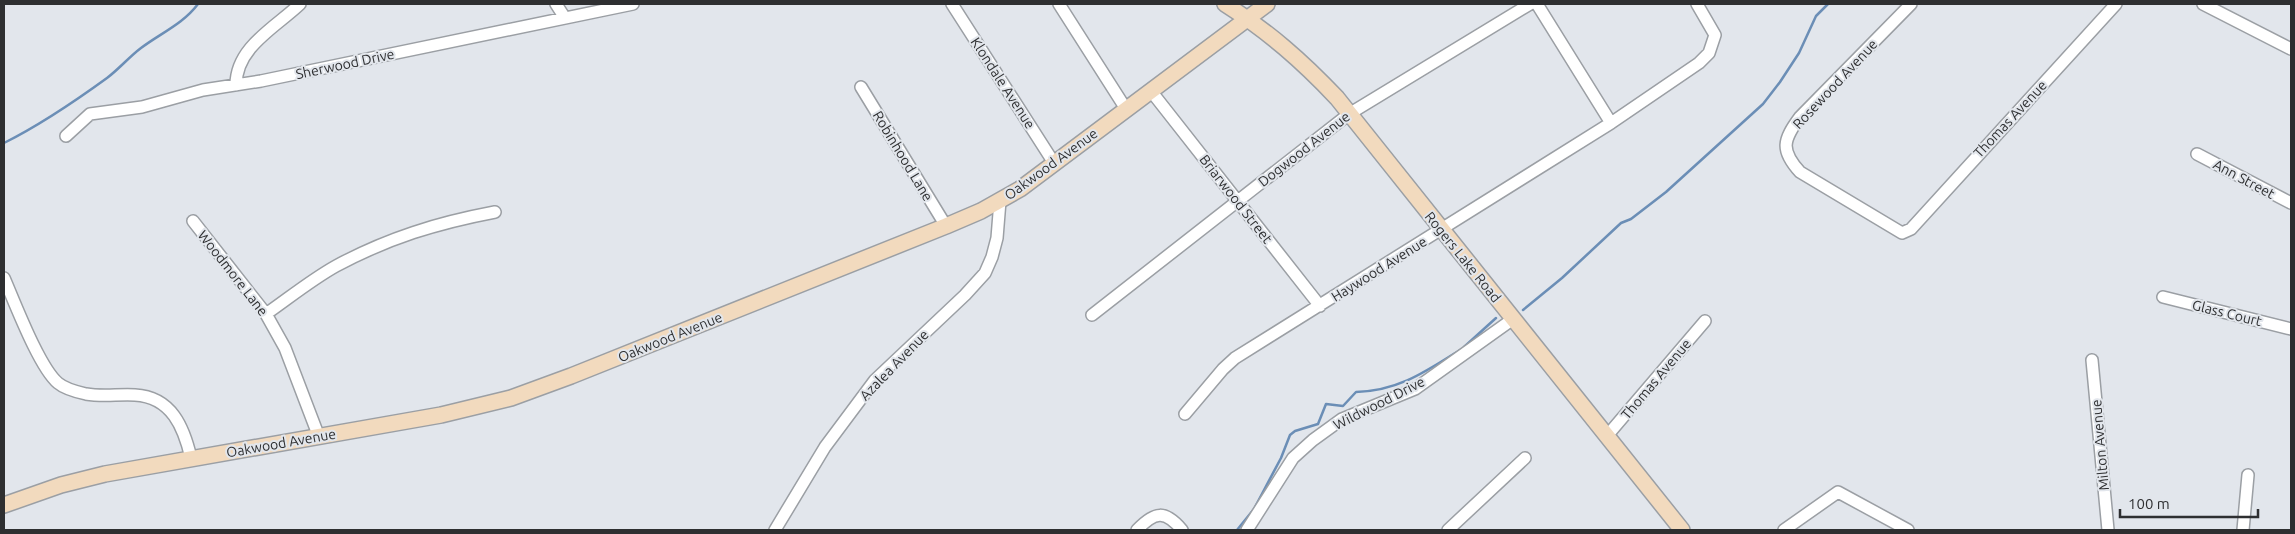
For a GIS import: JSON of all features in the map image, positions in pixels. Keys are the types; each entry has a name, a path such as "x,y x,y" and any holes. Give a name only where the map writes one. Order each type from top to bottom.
{"street":[{"path":"236,85 237,71 245,54 255,42 300,4"},
{"path":"556,4 565,18"},
{"name":"Sherwood Drive","path":"66,136 90,114 142,107 203,90 236,85 633,4"},
{"name":"Klondale Avenue","path":"952,4 1054,163"},
{"path":"1060,4 1126,109"},
{"name":"Rogers Lake Road","path":"1225,4 1248,18 1304,63 1349,114 1682,530"},
{"name":"Oakwood Avenue","path":"4,506 61,485 88,478 191,458 441,415 511,398 571,376 946,226 1000,201 1267,4"},
{"name":"Dogwood Avenue","path":"1092,315 1349,114 1530,4"},
{"path":"1537,4 1611,123"},
{"name":"Haywood Avenue","path":"1185,414 1223,369 1236,358 1611,123 1699,63 1709,53 1715,35 1697,4"},
{"name":"Rosewood Avenue","path":"1902,233 1800,172 1789,160 1785,147 1787,138 1800,117 1911,4"},
{"name":"Thomas Avenue","path":"1902,233 1910,229 2116,4"},
{"path":"2204,4 2291,49"},
{"name":"Robinhood Lane","path":"861,87 946,226"},
{"name":"Briarwood Street","path":"1151,91 1320,306"},
{"name":"Ann Street","path":"2197,154 2291,203"},
{"name":"Azalea Avenue","path":"775,530 825,448 875,380 965,295 985,273 997,238 1000,201"},
{"path":"266,314 335,267 387,241 451,220 495,212"},
{"name":"Woodmore Lane","path":"193,221 266,314 285,348 319,437"},
{"path":"4,278 45,367 58,383 74,391 101,397 137,395 158,402 179,420 191,458"},
{"name":"Glass Court","path":"2163,297 2291,329"},
{"name":"Wildwood Drive","path":"1247,530 1293,458 1313,440 1342,419 1414,389 1513,319"},
{"name":"Thomas Avenue","path":"1606,437 1705,321"},
{"name":"Milton Avenue","path":"2092,360 2108,530"},
{"path":"1450,530 1525,458"},
{"path":"2242,530 2248,475"},
{"path":"1784,530 1838,492 1908,530"},
{"path":"1137,530 1146,520 1157,515 1165,515 1173,520 1182,530"}],"waterway":[{"path":"4,143 44,121 95,87 141,48 186,17 198,4"},
{"path":"1523,310 1562,278 1621,223 1631,219 1666,192 1763,104 1799,53 1816,16 1828,4"},
{"path":"1464,347 1496,318"},
{"path":"1237,530 1254,509 1281,458 1290,435 1295,431 1318,424 1326,404 1343,406 1356,392 1385,388 1411,379 1460,350"}]}
